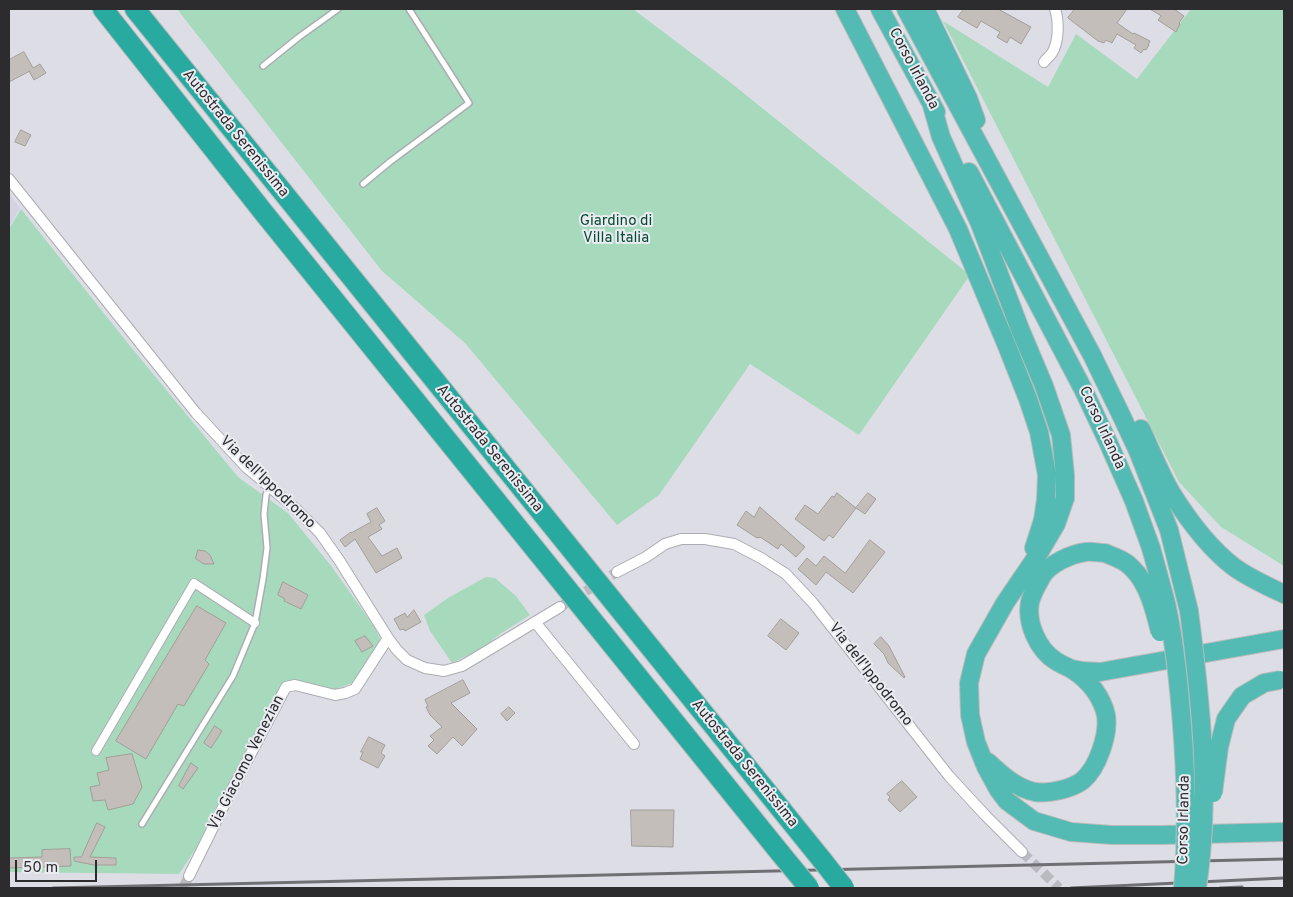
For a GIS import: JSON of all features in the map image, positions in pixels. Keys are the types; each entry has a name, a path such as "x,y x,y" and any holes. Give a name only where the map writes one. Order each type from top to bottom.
{"highway":[{"name":"Autostrada Serenissima","path":"102,9 809,888"},
{"name":"Autostrada Serenissima","path":"135,9 844,888"},
{"path":"151,9 238,119 302,216"},
{"path":"845,9 958,229 1007,346 1039,432 1047,475 1046,499 1043,520 1022,578"},
{"name":"Corso Irlanda","path":"880,9 984,200 1083,389 1134,502 1151,548 1166,604 1174,645 1179,689 1187,809 1183,888"},
{"name":"Corso Irlanda","path":"906,9 1092,355 1138,451 1169,530 1189,611 1199,688 1204,770 1204,815 1202,860 1197,888"},
{"path":"925,9 968,98 998,179"},
{"path":"931,102 941,137 980,224 1044,386 1061,435 1065,474 1065,498 1056,524 976,654 969,683 970,716 976,742 986,767 1007,801 1034,821 1071,832 1112,835 1284,832"},
{"path":"1092,355 1134,414 1171,493 1193,526 1213,548 1234,566 1262,584 1284,594"},
{"path":"983,757 1015,785 1036,792 1052,792 1069,787 1083,780 1097,762 1104,742 1107,725 1100,698 1090,684 1080,675 1046,653 1035,636 1030,621 1030,602 1043,574 1054,564 1069,556 1087,552 1105,553 1122,560 1132,567 1154,605 1165,651 1174,710 1184,745"},
{"path":"1072,669 1100,672 1284,639"},
{"path":"1202,860 1219,747 1226,719 1242,696 1264,683 1282,679"}],"street":[{"path":"1044,62 1052,53 1058,36 1055,9"},
{"name":"Via dell'Ippodromo","path":"9,179 196,413 246,468 296,508 320,533 340,560 388,638 407,660 425,668 444,671 462,666 560,607"},
{"name":"Via dell'Ippodromo","path":"617,572 646,557 656,555 692,539 718,540 734,544 786,574 813,603 949,776 1022,852"},
{"path":"96,751 194,583 255,623"},
{"path":"535,622 634,744"},
{"name":"Via Giacomo Venezian","path":"189,876 286,687 295,685 335,695 354,689 388,638"}],"lane":[{"path":"263,66 338,9"},
{"path":"363,184 470,103 409,9"},
{"path":"142,824 233,676 255,623 267,548 264,514 266,494 270,486"}],"shaded area":[{"path":"9,192 20,208 9,227"}],"green space":[{"name":"Giardino di Villa Italia","path":"177,9 633,9 731,83 970,275 859,435 750,364 659,495 617,525 465,343 382,271"},
{"path":"1191,9 1284,9 1284,566 1221,527 1179,482 943,21 1048,87 1076,34 1137,79"},
{"path":"21,209 238,477 288,513 332,567 375,628 381,641 352,683 334,690 296,681 288,681 282,687 239,769 216,807 197,847 179,874 9,872 9,229"},
{"path":"486,577 495,578 516,596 530,615 500,634 483,648 452,663 430,631 424,615 448,598"}],"building":[{"path":"964,9 998,9 1031,27 1021,44 1010,37 1007,43 997,37 1000,32 981,21 977,28 958,17"},
{"path":"1075,9 1127,9 1117,23 1133,34 1150,41 1149,45 1141,53 1134,48 1136,45 1117,34 1112,43 1106,40 1104,43 1098,41 1068,18"},
{"path":"1150,9 1174,9 1184,16 1176,32 1158,20 1161,16"},
{"path":"24,52 33,68 40,64 46,73 34,80 29,71 9,82 9,60"},
{"path":"21,130 31,135 25,146 15,142"},
{"path":"837,493 856,508 833,538 829,535 824,541 795,519 805,505 818,514 832,496 834,497"},
{"path":"868,493 876,499 865,514 856,508"},
{"path":"760,507 805,547 796,557 781,544 778,549 737,525 746,511 754,517"},
{"path":"377,508 385,521 379,525 382,529 368,537 382,556 397,548 402,558 376,573 355,539 345,547 340,540 371,522 367,514"},
{"path":"870,540 885,552 853,593 826,572 816,585 798,569 807,558 816,566 824,556 845,573"},
{"path":"198,550 205,551 210,555 214,564 204,564 196,559"},
{"path":"283,582 308,595 301,609 284,601 285,599 278,595"},
{"path":"197,606 226,623 205,660 209,664 184,706 178,704 146,759 116,741"},
{"path":"414,610 421,622 405,631 404,629 400,630 394,619 405,613 407,617"},
{"path":"781,619 799,633 786,650 768,636"},
{"path":"365,636 373,646 362,652 355,641"},
{"path":"881,637 889,646 904,678 888,663 884,654 874,644"},
{"path":"463,680 470,693 451,703 477,729 462,746 453,737 437,754 428,746 434,740 430,736 442,727 430,715 425,700"},
{"path":"509,707 515,713 507,721 501,714"},
{"path":"215,726 222,731 211,748 204,743"},
{"path":"369,737 385,745 381,753 385,756 378,768 360,759 363,752 361,752"},
{"path":"132,754 142,787 133,804 108,810 105,800 93,801 90,787 100,785 97,773 109,770 106,758"},
{"path":"191,763 198,768 183,789 179,786"},
{"path":"902,781 917,797 900,812 888,800 890,797 887,794"},
{"path":"631,810 674,810 673,847 632,846"},
{"path":"97,823 105,827 90,857 116,858 116,865 94,865 74,861 74,857 81,857"},
{"path":"70,849 71,866 9,868 9,858 42,857 42,850"}],"tunnel":[{"path":"560,607 617,572"},
{"path":"1022,852 1059,888"},
{"path":"183,888 189,876"}],"railway":[{"path":"53,888 1284,859"},
{"path":"1071,888 1284,878"},
{"path":"1220,888 1242,887"}]}
